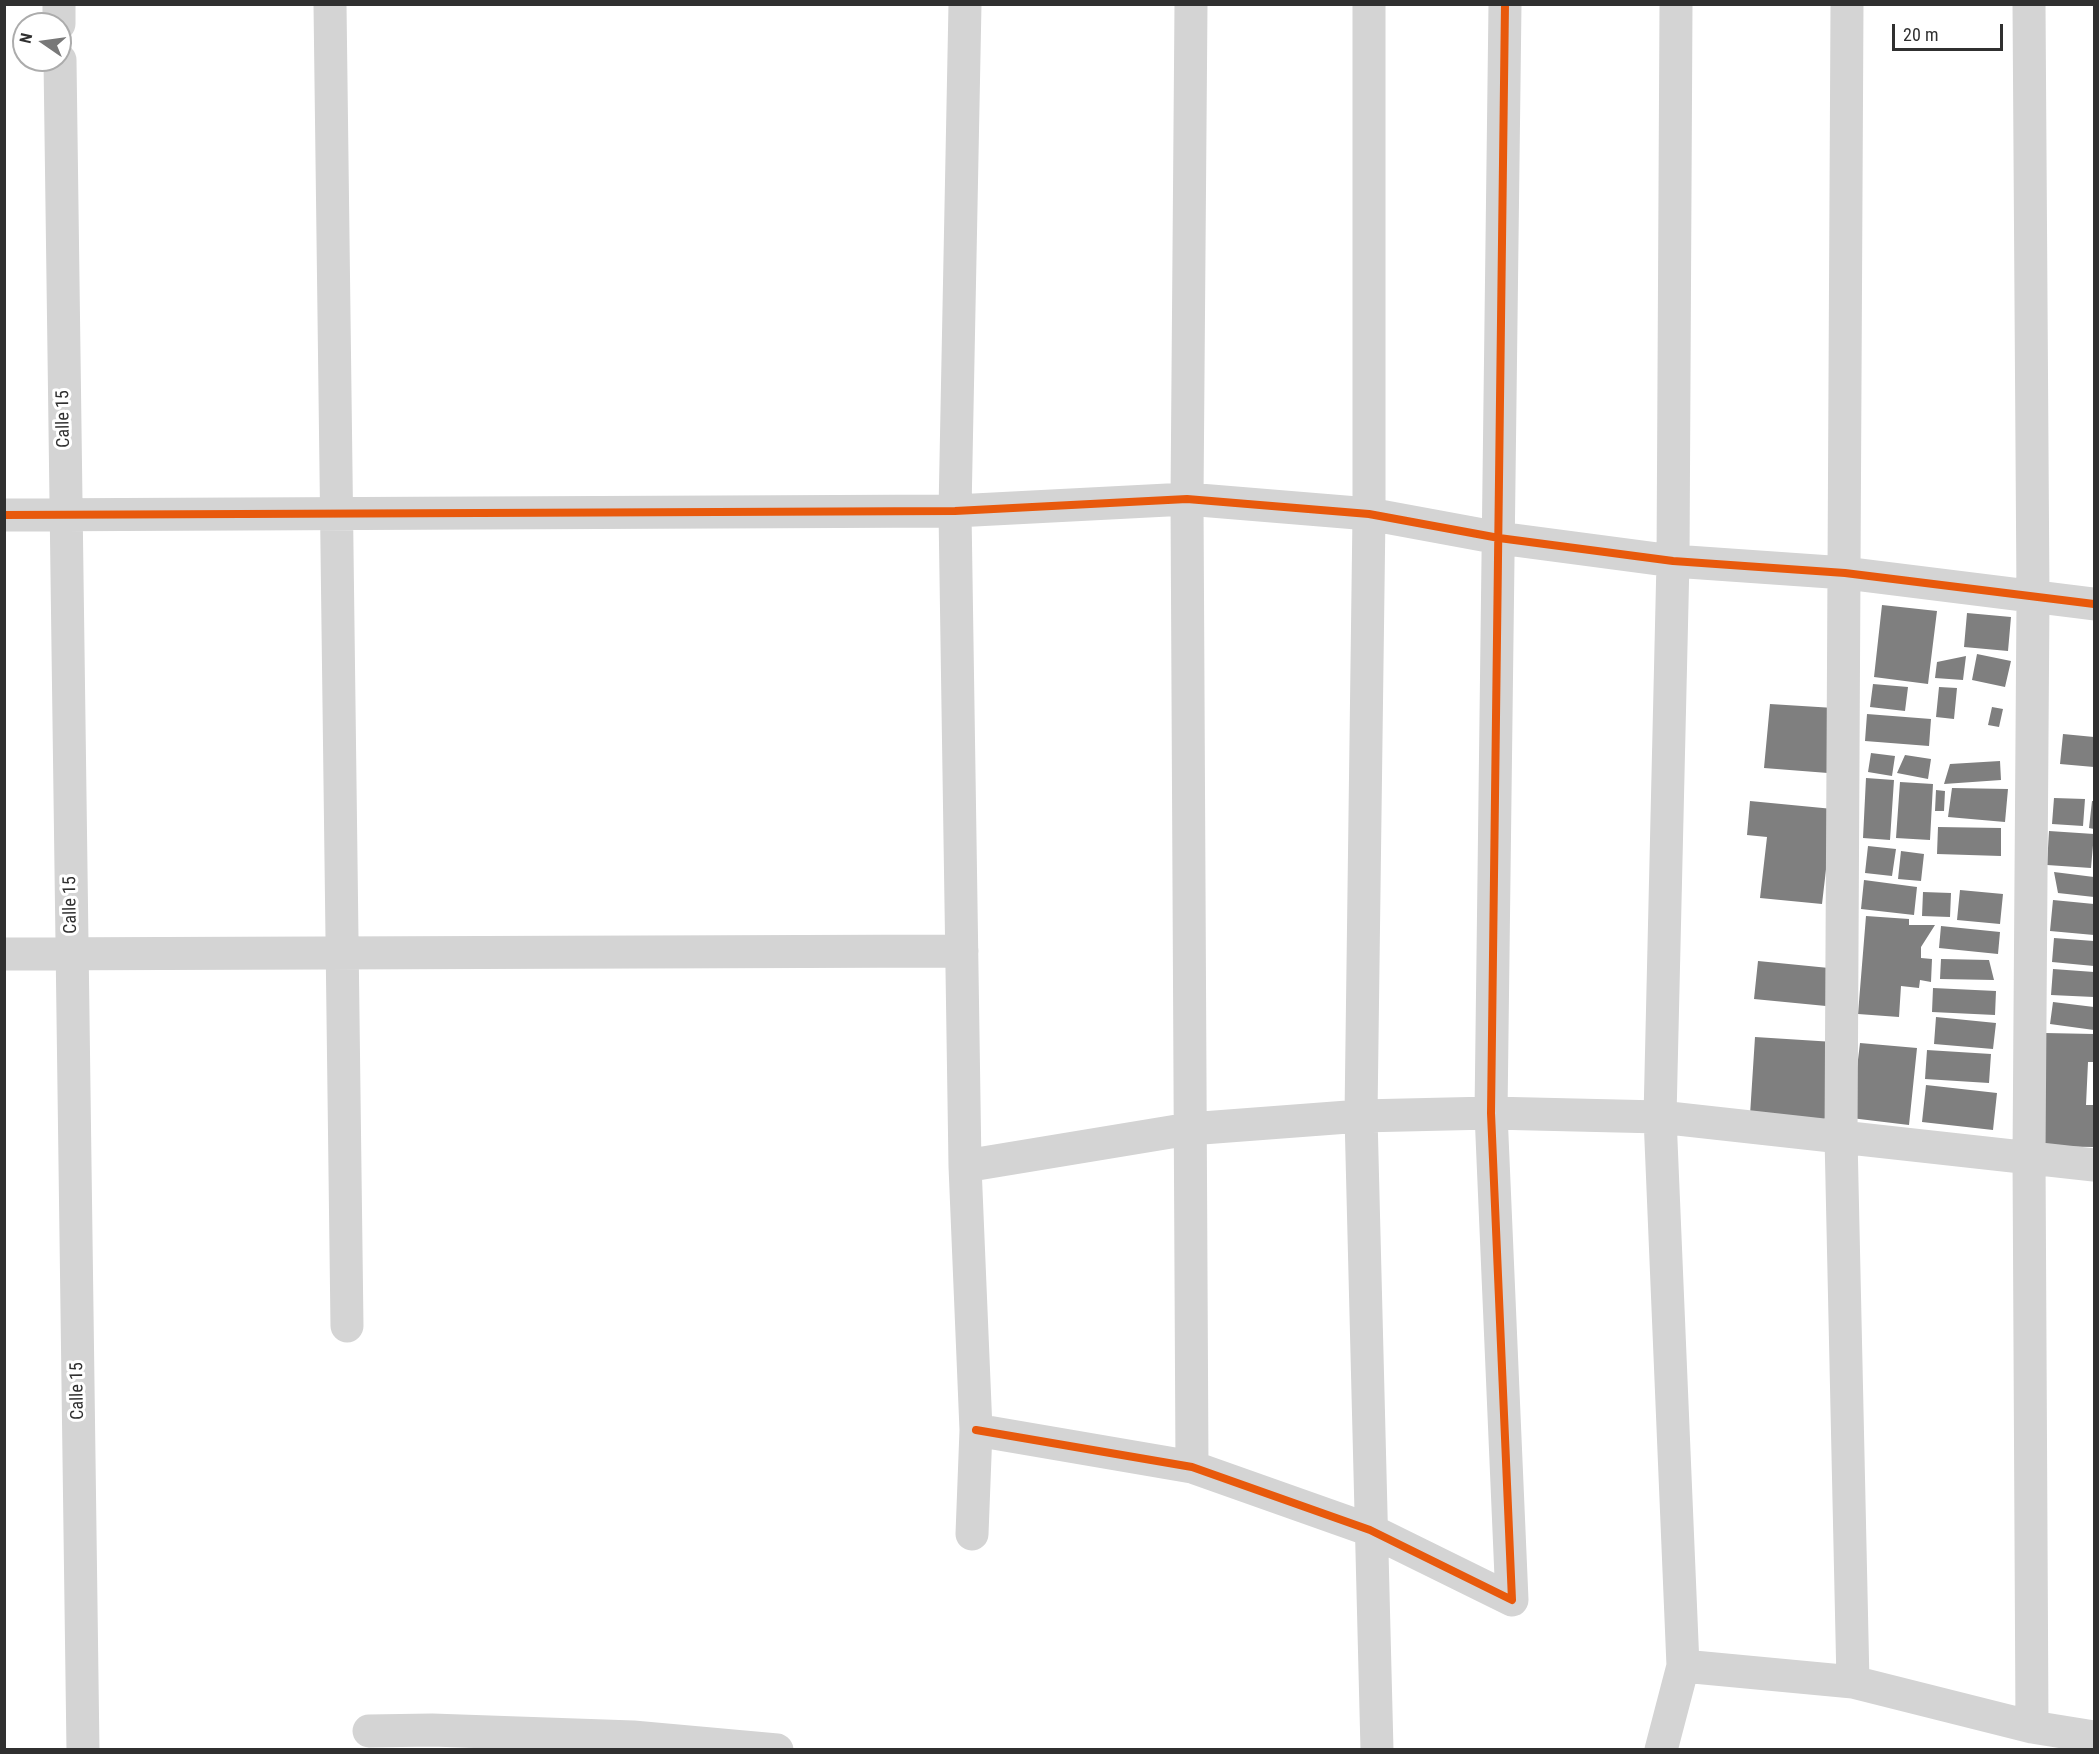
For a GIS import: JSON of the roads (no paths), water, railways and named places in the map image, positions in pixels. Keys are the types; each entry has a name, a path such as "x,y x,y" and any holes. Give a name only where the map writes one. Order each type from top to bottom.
{"street":[{"path":"330,4 347,1326"},
{"path":"965,4 955,511 965,1166 976,1430 972,1534"},
{"path":"1191,4 1187,499 1192,1467"},
{"path":"1369,4 1369,514 1361,1116 1377,1749"},
{"path":"976,1430 1192,1467 1370,1530 1512,1600 1491,1113 1505,4"},
{"path":"1661,1749 1683,1666 1660,1117 1673,561 1676,4"},
{"path":"1847,4 1840,1137 1853,1682"},
{"path":"2029,4 2033,598 2029,1156 2032,1727"},
{"name":"Calle 15","path":"60,72 83,1749"},
{"path":"4,515 955,511 1187,499 1369,514 1499,538 1673,561 1845,573 2094,604"},
{"path":"4,954 72,952 342,955 962,951"},
{"path":"965,1166 1189,1129 1361,1116 1491,1113 1660,1117 2094,1164"},
{"path":"1683,1666 1853,1682 2032,1727 2094,1737"},
{"path":"369,1731 431,1740 632,1743 777,1749"}]}
